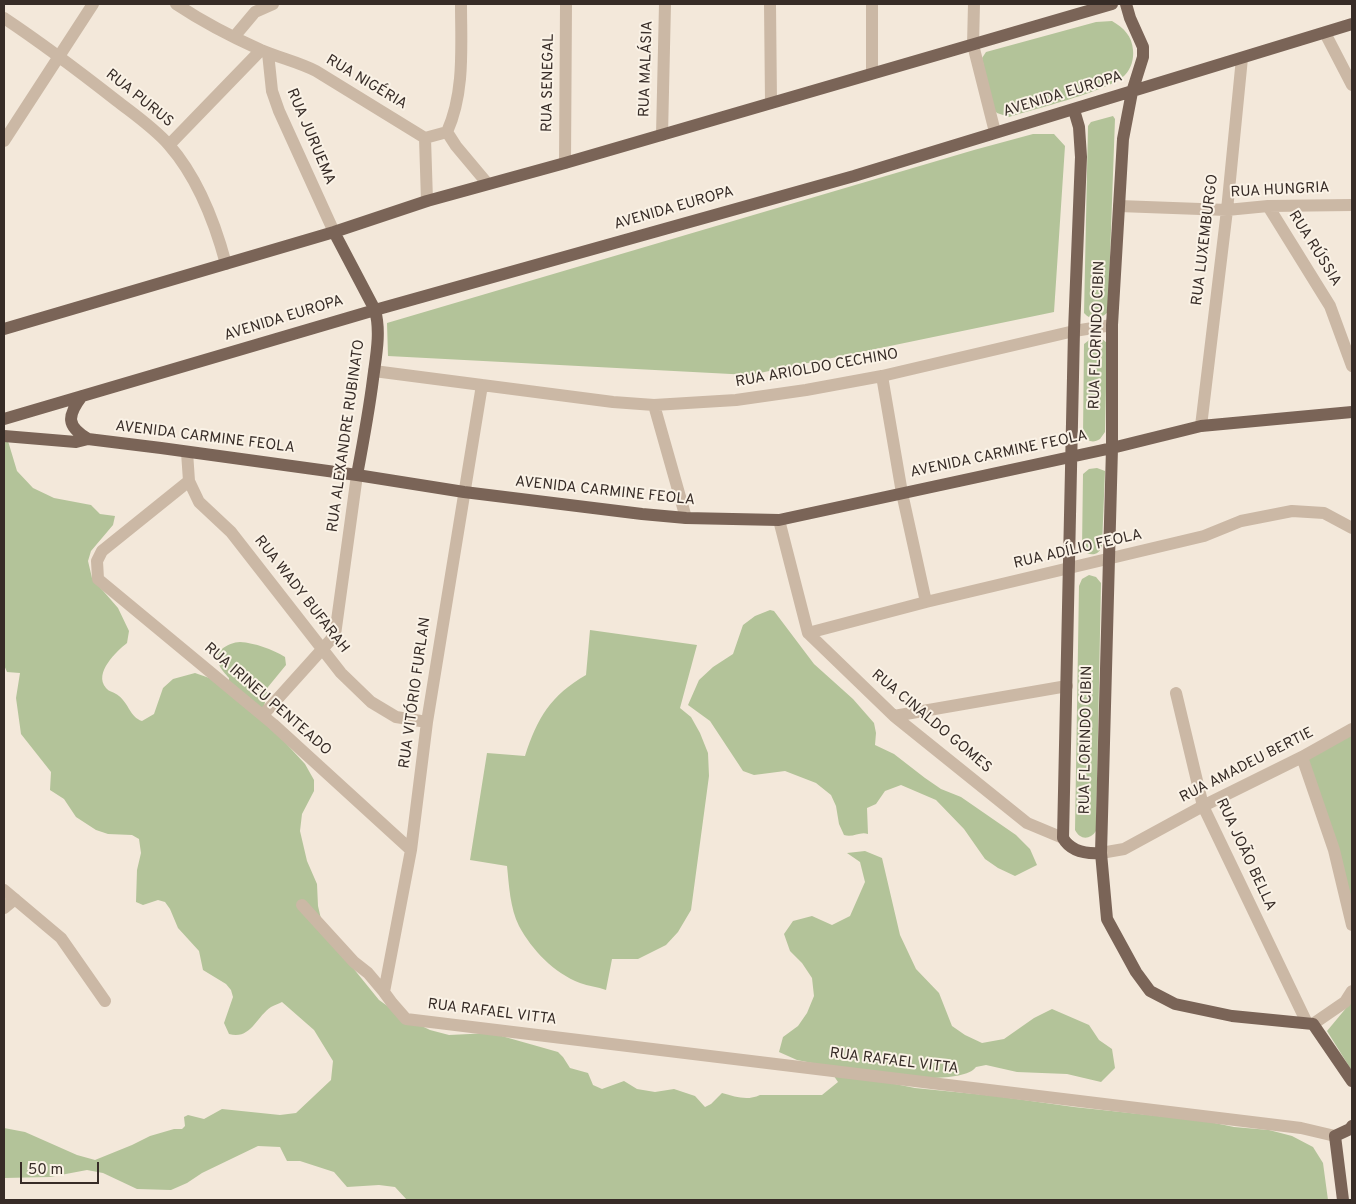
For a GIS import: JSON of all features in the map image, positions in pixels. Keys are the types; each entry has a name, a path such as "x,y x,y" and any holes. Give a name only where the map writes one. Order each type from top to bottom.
{"main road":[{"path":"4,329 334,232 427,200 564,163 973,45 1079,8 1112,4"},
{"name":"RUA FLORINDO CIBIN","path":"1126,4 1143,47 1140,68 1132,92 1123,139 1112,325 1112,448 1101,853 1107,919 1136,972 1150,991 1175,1004 1232,1016 1310,1023"},
{"name":"AVENIDA EUROPA","path":"4,420 375,310 844,178 1074,110 1352,24"},
{"name":"RUA FLORINDO CIBIN","path":"1063,838 1074,331 1081,157 1079,127 1074,110"},
{"name":"RUA ALEXANDRE RUBINATO","path":"334,232 375,310 378,322 378,338 367,423 357,475"},
{"path":"82,396 74,406 71,416 72,425 77,433 88,440"},
{"name":"AVENIDA CARMINE FEOLA","path":"4,436 76,442 88,440 187,452 357,475 464,492 642,514 686,518 779,520 1112,448 1201,426 1352,412"},
{"path":"1063,838 1067,845 1074,850 1089,854 1101,853"},
{"path":"1310,1023 1352,1081"},
{"path":"1343,1200 1335,1136 1350,1129 1352,1126"}],"street":[{"path":"4,140 93,4"},
{"name":"RUA NIGÉRIA","path":"176,4 200,20 264,52 300,63 316,71 425,138"},
{"path":"234,37 255,12 273,4"},
{"path":"427,200 425,138 447,132 454,118 459,88 461,4"},
{"name":"RUA SENEGAL","path":"564,163 566,4"},
{"name":"RUA MALÁSIA","path":"662,135 666,4"},
{"path":"770,4 772,102"},
{"path":"872,4 872,73"},
{"path":"974,4 973,45 995,132"},
{"name":"RUA PURUS","path":"4,18 60,56 151,128 169,145 198,188 221,244 226,264"},
{"path":"1325,33 1352,85"},
{"path":"169,145 264,52"},
{"name":"RUA JURUEMA","path":"264,52 272,91 279,111 334,232"},
{"name":"RUA LUXEMBURGO","path":"1201,426 1227,210 1242,58"},
{"path":"447,132 456,146 488,183"},
{"name":"RUA HUNGRIA","path":"1119,206 1227,210 1268,206 1352,204"},
{"name":"RUA RÚSSIA","path":"1268,206 1330,306 1352,366"},
{"name":"RUA ARIOLDO CECHINO","path":"374,371 613,402 654,405 736,400 882,376 1074,331 1112,325"},
{"path":"882,376 902,493 926,602"},
{"name":"RUA VITÓRIO FURLAN","path":"384,992 411,850 427,722 482,385"},
{"path":"654,405 686,518"},
{"name":"RUA WADY BUFARAH","path":"187,452 189,480 199,502 231,532 341,673 371,702 396,716 427,722"},
{"name":"RUA ALEXANDRE RUBINATO","path":"263,715 335,635 357,475"},
{"name":"RUA IRINEU PENTEADO","path":"189,480 102,551 97,560 98,579 263,715 411,850"},
{"name":"RUA ADÍLIO FEOLA","path":"808,633 926,602 1204,536 1241,521 1292,511 1324,513 1352,528"},
{"path":"779,520 808,633"},
{"name":"RUA CINALDO GOMES","path":"808,633 894,716 1027,823 1063,838"},
{"path":"894,716 1067,686"},
{"name":"RUA JOÃO BELLA","path":"1176,693 1203,806 1310,1023"},
{"name":"RUA AMADEU BERTIE","path":"1101,853 1124,849 1352,729"},
{"path":"1302,757 1334,850 1352,925"},
{"path":"4,890 61,938 105,1001"},
{"path":"4,908 15,899"},
{"path":"302,905 384,992"},
{"path":"1310,1023 1345,1002 1352,991"},
{"name":"RUA RAFAEL VITTA","path":"384,992 406,1019 1281,1126 1335,1136"}],"green space":[{"path":"1112,21 1127,33 1132,45 1132,60 1129,70 1125,75 1104,87 1088,93 1009,117 997,113 993,109 982,58 986,52 1096,22"},
{"path":"1113,116 1115,119 1108,312 1102,317 1093,318 1084,313 1088,126 1091,122"},
{"path":"1033,134 1054,134 1065,146 1054,312 750,375 388,356 387,323"},
{"path":"1093,337 1101,338 1107,343 1105,432 1100,439 1089,441 1083,436 1084,344"},
{"path":"4,438 8,441 17,471 33,488 54,498 91,505 100,514 115,516 113,525 91,551 88,561 92,578 118,608 129,631 127,643 104,669 103,682 107,689 122,699 135,717 142,721 154,714 163,688 173,679 195,673 218,681 229,682 229,678 219,664 217,657 222,649 231,644 240,642 252,644 269,649 285,657 286,665 268,687 264,707 281,738 305,764 314,780 314,791 302,814 300,831 307,861 317,884 318,906 322,923 336,947 379,1000 403,1017 430,1030 449,1035 491,1033 558,1052 570,1068 588,1073 593,1085 602,1089 624,1081 637,1089 655,1092 674,1089 695,1096 705,1107 722,1093 746,1098 760,1095 822,1095 838,1082 827,1066 797,1060 779,1052 783,1037 798,1026 807,1013 814,996 812,978 802,963 790,951 784,934 793,921 812,916 832,925 850,916 865,882 860,862 847,853 865,851 882,858 900,935 916,969 939,993 952,1026 982,1043 1004,1039 1034,1018 1052,1009 1089,1025 1099,1040 1112,1049 1115,1068 1101,1082 1067,1074 1017,1072 986,1065 976,1067 958,1076 880,1081 915,1088 1205,1121 1234,1127 1269,1130 1292,1136 1313,1147 1323,1163 1328,1200 407,1200 395,1187 379,1185 347,1187 334,1172 300,1161 287,1161 280,1147 258,1146 171,1190 137,1189 103,1173 87,1170 50,1177 4,1178 4,1128 25,1132 77,1155 95,1160 150,1136 174,1129 182,1129 185,1126 184,1117 188,1115 204,1119 222,1109 280,1115 296,1113 331,1080 333,1061 314,1030 282,1002 266,1011 248,1031 237,1035 229,1034 224,1023 233,997 231,990 226,984 203,970 199,951 178,928 165,902 158,900 143,905 136,902 137,870 141,853 139,839 132,835 108,834 96,830 76,817 64,799 50,790 51,772 21,734 16,698 20,673 7,672 4,665"},
{"path":"1097,468 1105,471 1102,546 1099,552 1091,554 1082,549 1083,474 1089,469"},
{"path":"1089,575 1096,577 1101,583 1096,831 1091,836 1085,838 1080,836 1075,830 1079,586 1082,579"},
{"path":"770,610 774,611 814,664 853,699 874,723 876,733 875,745 894,754 941,789 961,797 1016,835 1030,849 1037,865 1015,876 998,868 985,859 964,829 936,800 901,785 885,791 876,804 867,808 868,834 862,833 847,836 844,835 839,824 836,806 831,795 816,783 785,771 754,775 743,771 710,721 688,705 699,680 713,667 733,654 743,625 755,616"},
{"path":"590,630 697,645 680,708 691,717 708,753 709,776 691,910 678,932 666,945 638,959 612,959 606,990 570,979 545,960 530,944 519,926 514,912 510,896 507,866 470,860 487,753 525,756 540,719 554,699 586,675"},
{"path":"1352,734 1352,925 1302,757"},
{"path":"1352,1001 1352,1071 1327,1031"}]}
